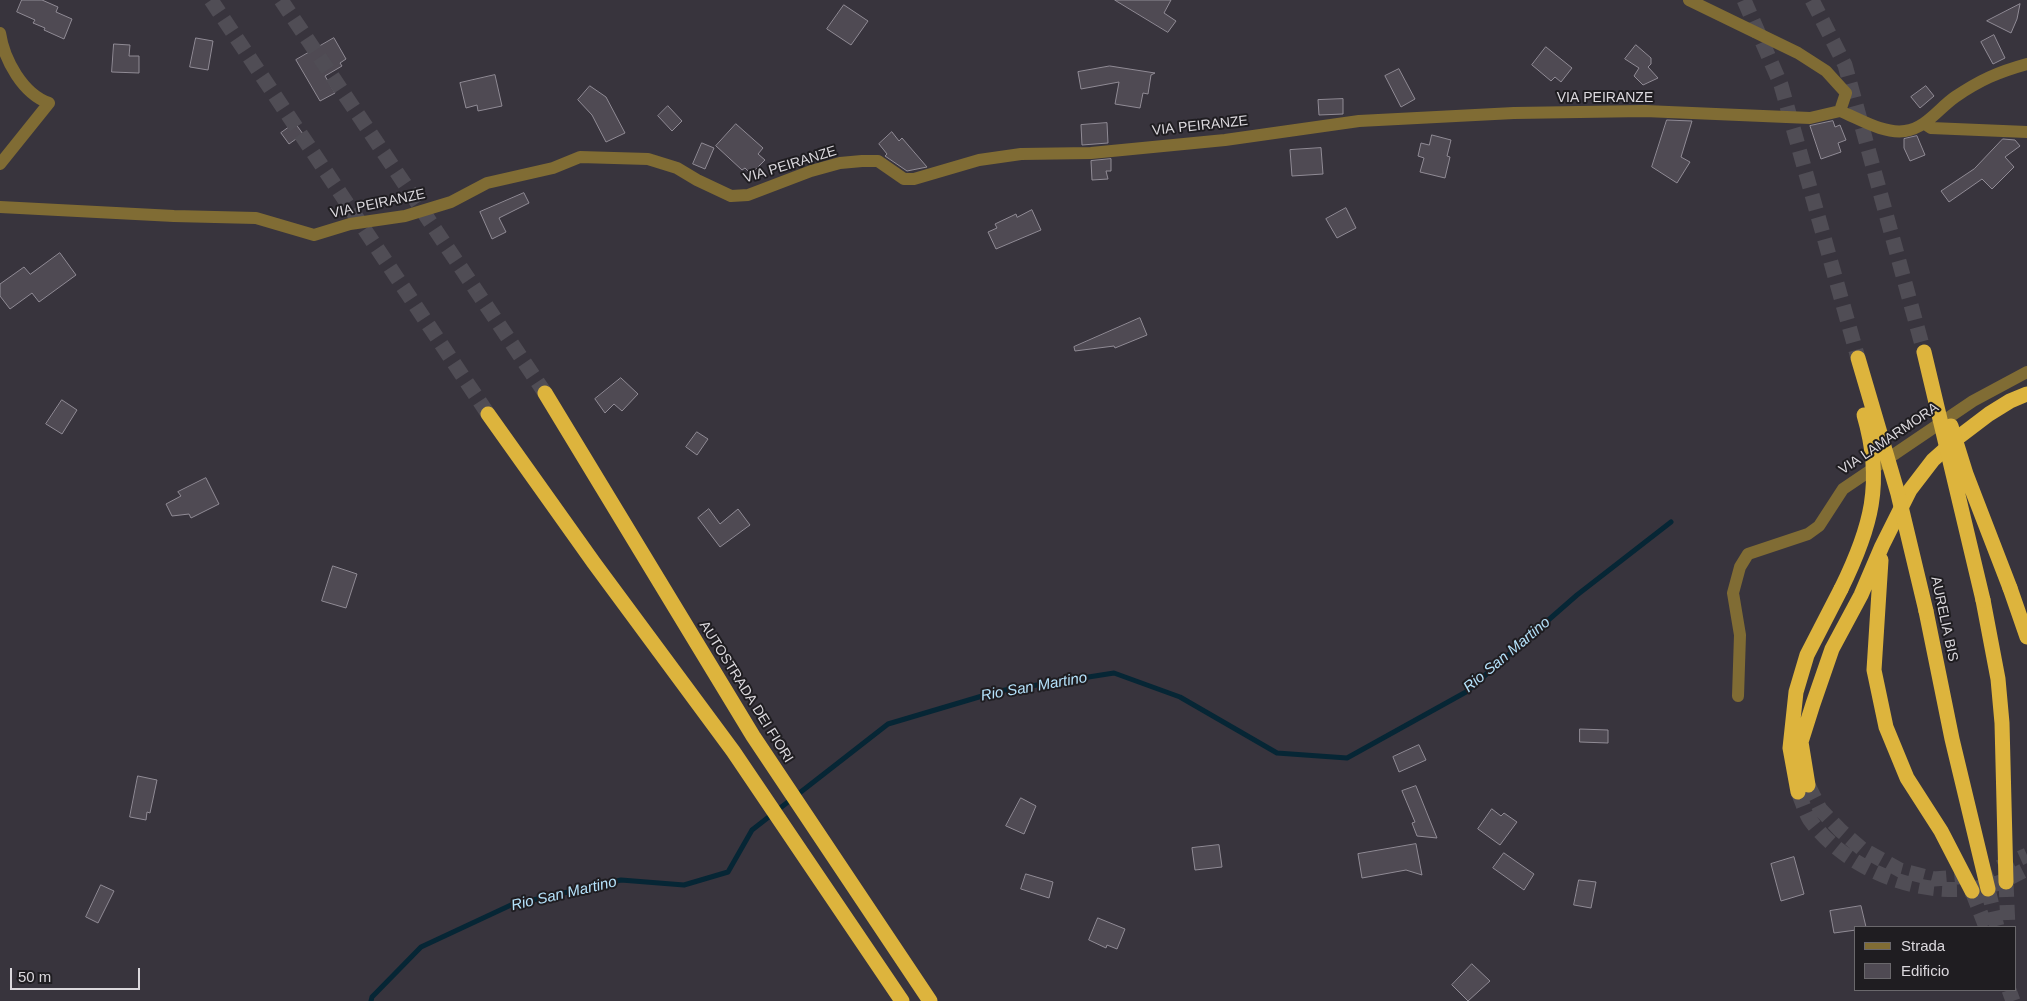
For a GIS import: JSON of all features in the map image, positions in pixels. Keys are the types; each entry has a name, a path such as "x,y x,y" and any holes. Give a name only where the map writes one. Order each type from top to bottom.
{"highway":[{"path":"2006,882 1998,679 1983,600 1924,352 1938,385 1966,474 2027,637"},
{"name":"AURELIA BIS","path":"1882,546 1861,595 1832,648 1801,742 1803,789 1790,748 1796,692 1807,655 1854,564 1866,529 1875,478 1870,437 1853,360 1898,494 1926,611 1952,739 1988,889"},
{"name":"AUTOSTRADA DEI FIORI","path":"545,393 753,736 930,1001"},
{"path":"1972,891 1942,831 1907,778 1886,727 1874,670 1876,613 1882,546 1910,490 1933,460 1989,414 2010,401 2027,394"},
{"path":"488,414 594,563 733,751 902,1001"}],"street":[{"path":"1689,0 1798,53 1826,71 1846,93 1840,111 1879,128 1893,131 1906,131 1925,124 1954,98 1992,74 2027,64"},
{"path":"0,33 10,63 22,82 36,97 49,103 0,164"},
{"name":"VIA PEIRANZE","path":"0,207 174,216 256,218 314,235 350,224 405,216 433,208 451,202 487,183 553,168 580,156 648,159 677,168 696,180 731,196 748,195 811,171 840,163 878,160 904,179 914,179 980,160 1021,154 1091,153 1225,140 1359,121 1514,113 1645,111 1810,118 1840,111"},
{"path":"1925,124 1930,128 2027,132"},
{"name":"VIA LAMARMORA","path":"1738,696 1740,634 1734,594 1740,567 1748,554 1808,534 1819,526 1843,489 1973,401 2027,372"}],"building":[{"path":"22,0 42,0 58,7 56,12 72,19 64,39 44,30 45,28 33,23 35,20 17,12"},
{"path":"1115,0 1171,0 1164,13 1176,21 1168,32"},
{"path":"2020,4 2017,19 2011,33 1987,21"},
{"path":"844,5 868,21 851,45 827,29"},
{"path":"1994,35 2005,58 1993,64 1981,42"},
{"path":"196,38 213,41 208,70 190,67"},
{"path":"334,38 346,59 340,63 342,66 325,76 335,93 320,101 296,60"},
{"path":"114,44 130,45 129,56 139,56 139,73 112,72"},
{"path":"1636,45 1651,58 1651,64 1648,67 1658,78 1643,85 1634,76 1639,68 1625,59"},
{"path":"1546,47 1572,68 1561,82 1555,77 1551,81 1532,65"},
{"path":"1110,66 1155,73 1151,75 1148,94 1143,93 1140,108 1115,104 1119,82 1081,89 1078,72"},
{"path":"1399,69 1415,99 1401,107 1385,76"},
{"path":"495,75 502,106 478,111 477,105 466,108 460,83"},
{"path":"590,86 606,97 625,133 606,142 592,115 578,100"},
{"path":"1926,86 1934,96 1920,108 1911,97"},
{"path":"1343,99 1343,114 1319,115 1318,100"},
{"path":"668,106 682,121 672,131 658,116"},
{"path":"1667,120 1692,121 1681,157 1690,162 1677,183 1652,167"},
{"path":"1833,121 1835,127 1840,125 1846,140 1838,143 1841,152 1821,159 1810,126"},
{"path":"295,123 303,134 289,144 281,133"},
{"path":"1107,123 1108,143 1082,145 1081,125"},
{"path":"736,124 763,148 758,154 765,160 751,174 745,168 742,170 716,146"},
{"path":"892,132 899,141 902,138 927,167 907,171 885,156 887,154 879,144"},
{"path":"1432,135 1451,140 1447,156 1450,157 1445,178 1420,172 1424,158 1418,156 1421,143 1429,145"},
{"path":"1917,136 1925,155 1910,161 1904,148 1904,139"},
{"path":"2003,139 2015,140 2020,146 2005,157 2014,167 1992,189 1982,179 1949,202 1941,191 1974,169"},
{"path":"702,143 714,148 705,169 693,164"},
{"path":"1321,148 1323,174 1292,176 1290,150"},
{"path":"1111,159 1111,171 1106,171 1108,179 1092,180 1091,161"},
{"path":"524,193 529,203 499,218 506,232 492,239 480,212"},
{"path":"1346,208 1356,228 1337,238 1326,219"},
{"path":"1032,210 1041,230 996,249 988,232 997,228 995,224 1016,214 1017,217"},
{"path":"60,253 76,275 39,302 32,293 10,309 0,296 0,284 24,267 30,274"},
{"path":"1140,318 1147,335 1115,348 1114,346 1075,351 1074,347"},
{"path":"621,378 638,394 622,411 614,404 605,413 595,399"},
{"path":"62,400 77,410 62,434 46,424"},
{"path":"697,432 708,439 697,455 686,447"},
{"path":"206,478 219,504 191,518 189,514 172,516 166,504 181,496 178,492"},
{"path":"709,509 720,524 738,509 750,525 720,547 698,518"},
{"path":"333,566 357,574 346,608 322,601"},
{"path":"1580,729 1608,730 1608,743 1580,742"},
{"path":"1419,745 1426,760 1399,772 1393,757"},
{"path":"138,776 157,780 150,813 147,812 146,820 130,817"},
{"path":"1416,786 1437,838 1417,836 1412,823 1415,822 1402,791"},
{"path":"1021,798 1036,806 1024,834 1006,826"},
{"path":"1492,809 1501,816 1504,813 1517,822 1500,845 1478,829"},
{"path":"1416,844 1422,875 1406,870 1362,878 1358,854"},
{"path":"1219,845 1222,867 1195,870 1192,848"},
{"path":"1504,853 1534,874 1524,890 1493,868"},
{"path":"1794,857 1804,894 1781,901 1771,864"},
{"path":"1026,874 1053,882 1049,898 1021,889"},
{"path":"1579,880 1596,882 1591,908 1574,905"},
{"path":"101,885 114,891 98,923 86,917"},
{"path":"1861,906 1866,926 1854,926 1854,930 1834,933 1830,911"},
{"path":"1098,918 1125,929 1117,949 1107,945 1106,948 1089,940"},
{"path":"1472,964 1490,981 1468,1001 1452,985"}],"waterway":[{"name":"Rio San Martino","path":"371,1001 372,997 421,947 511,905 621,880 684,885 728,872 752,830 888,724 999,691 1114,673 1180,697 1277,753 1347,758 1466,692 1577,595 1671,522"}],"tunnel":[{"path":"211,0 488,414"},
{"path":"281,0 545,393"},
{"path":"1744,0 1781,85 1858,358"},
{"path":"1812,0 1845,65 1924,352"},
{"path":"1808,785 1820,809 1840,830 1862,849 1900,870 1934,879 1958,877 1991,871 2027,855"},
{"path":"1798,792 1810,820 1827,839 1846,855 1868,869 1892,879 1917,886 1967,889 1996,884 2027,869"},
{"path":"2006,882 2008,926"},
{"path":"1988,889 1997,926"},
{"path":"1972,891 1986,926"},
{"path":"2009,991 2013,1001"}]}
